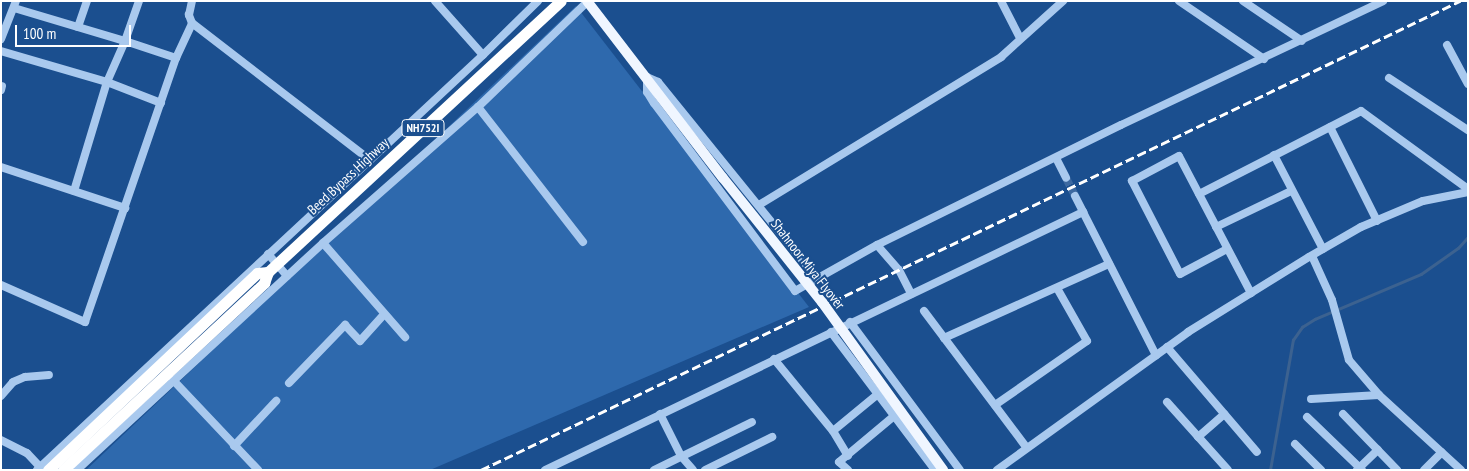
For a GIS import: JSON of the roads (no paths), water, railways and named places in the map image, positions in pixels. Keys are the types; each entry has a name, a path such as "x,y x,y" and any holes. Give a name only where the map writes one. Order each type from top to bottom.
{"highway":[{"name":"Beed Bypass Highway","path":"63,470 264,283 268,272 276,264 560,1"},
{"name":"Beed Bypass Highway","path":"42,469 258,273 268,272"}],"main road":[{"name":"Shahnoor Miya Flyover","path":"587,1 822,302 943,470"}],"street":[{"path":"78,27 87,1"},
{"path":"74,191 107,82 126,41 138,1"},
{"path":"435,1 483,55"},
{"path":"1,440 27,453 42,469 268,254 483,55 538,1"},
{"path":"77,470 322,243 478,107 587,1"},
{"path":"1001,1 1020,38"},
{"path":"759,205 1001,57 1063,1"},
{"path":"1179,1 1264,59"},
{"path":"1243,1 1302,41"},
{"path":"816,277 658,82 647,78 647,92 654,103 795,291 816,277 877,245 1121,125 1264,59 1383,1"},
{"path":"191,2 189,15 192,23 370,160"},
{"path":"1,39 15,4 78,27 176,58"},
{"path":"1,285 85,322 176,58 192,23"},
{"path":"1447,46 1468,84"},
{"path":"1,51 107,82 161,103"},
{"path":"1389,78 1468,130"},
{"path":"478,107 583,242"},
{"path":"1198,194 1361,111 1468,191"},
{"path":"1330,127 1377,221"},
{"path":"1227,249 1180,274 1132,181 1179,156 1250,293"},
{"path":"1274,156 1323,249"},
{"path":"1056,158 1066,178"},
{"path":"1,167 125,208"},
{"path":"1216,227 1291,191"},
{"path":"997,470 1167,347 1250,293 1323,249 1377,221 1423,201 1468,191"},
{"path":"1075,196 1156,355"},
{"path":"545,470 1082,212"},
{"path":"322,243 405,337"},
{"path":"877,245 899,270 911,294"},
{"path":"268,254 287,276"},
{"path":"1312,256 1332,300 1349,360 1379,395 1461,470"},
{"path":"944,338 1109,264"},
{"path":"995,405 1087,341 1057,288"},
{"path":"924,311 1027,448"},
{"path":"289,382 345,325 360,340 384,314"},
{"path":"850,322 960,470"},
{"path":"831,332 935,470"},
{"path":"1167,347 1257,452"},
{"path":"774,359 833,431 848,456"},
{"path":"1,396 13,382 25,377 49,375"},
{"path":"173,380 258,470"},
{"path":"833,431 878,394"},
{"path":"1311,399 1379,395"},
{"path":"234,446 276,401"},
{"path":"1167,402 1228,470"},
{"path":"660,414 681,456 693,470"},
{"path":"1198,437 1224,414"},
{"path":"1343,414 1397,470"},
{"path":"848,470 839,462 894,416"},
{"path":"1308,417 1360,469 1378,450"},
{"path":"654,470 752,422"},
{"path":"705,470 772,437"},
{"path":"1295,444 1321,470"},
{"path":"1424,470 1442,452"}],"waterway":[{"path":"1270,470 1293,340 1302,327 1315,319 1421,274 1458,248 1468,237"}],"tunnel":[{"path":"1066,178 1075,196"}],"railway":[{"path":"481,470 1460,1"}]}
